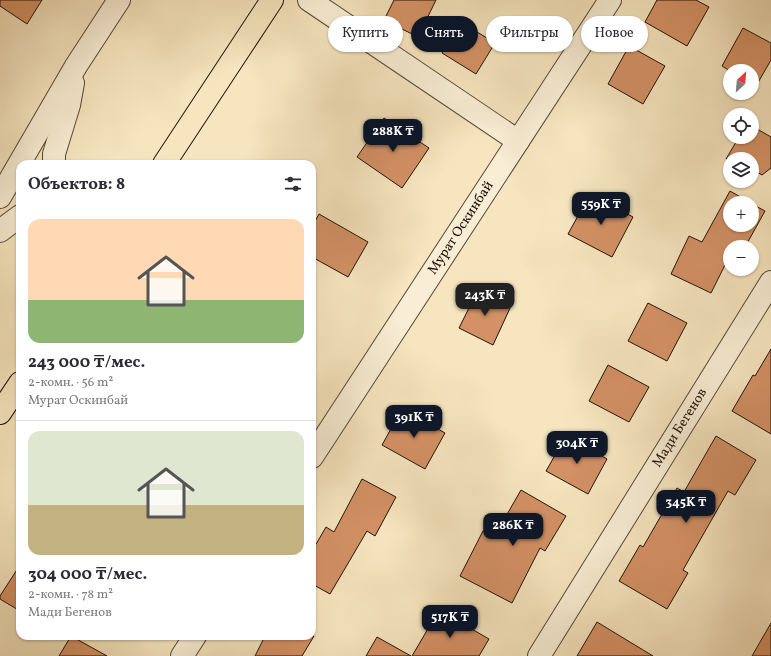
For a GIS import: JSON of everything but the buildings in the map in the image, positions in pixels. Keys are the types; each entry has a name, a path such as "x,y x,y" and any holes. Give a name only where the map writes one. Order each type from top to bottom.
{"main road":[{"path":"167,160 272,0"},
{"path":"0,414 16,389"}],"street":[{"path":"21,160 76,66 119,0"},
{"path":"309,0 518,141"},
{"name":"Мурат Оскинбай","path":"316,451 610,0"},
{"path":"54,160 54,154 69,105 76,66"},
{"path":"0,197 16,169"},
{"path":"0,231 16,219"},
{"name":"Мади Бегенов","path":"539,656 771,282"},
{"path":"182,656 192,640"}]}
